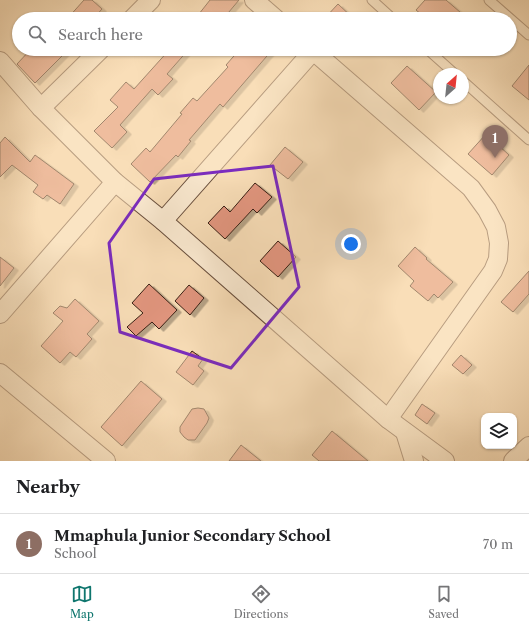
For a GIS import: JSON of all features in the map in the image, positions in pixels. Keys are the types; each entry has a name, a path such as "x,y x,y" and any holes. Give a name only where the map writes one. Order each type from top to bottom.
{"street":[{"path":"139,12 151,0"},
{"path":"254,0 268,12"},
{"path":"41,108 94,56"},
{"path":"163,221 307,56"},
{"path":"319,56 471,188 487,210 496,227 499,242 498,259 493,271 388,419"},
{"path":"0,61 41,108 115,182 163,221 388,419 445,461"},
{"path":"0,314 115,182"},
{"path":"0,373 106,461"},
{"path":"405,432 414,461"},
{"path":"513,461 529,446"}],"lane":[{"path":"372,0 385,12"},
{"path":"489,0 503,12"},
{"path":"517,24 529,35"},
{"path":"435,56 448,68"},
{"path":"469,86 529,140"}],"highlighted area":[{"path":"273,166 299,287 231,368 120,332 109,243 154,179"}],"building":[{"path":"84,0 92,0 102,9 99,12 73,12"},
{"path":"210,0 239,0 229,12 201,12"},
{"path":"425,0 446,0 460,12 418,12 416,10"},
{"path":"338,4 347,12 331,12"},
{"path":"24,56 62,56 35,83 17,64"},
{"path":"164,56 183,56 167,74 173,79 158,95 152,89 120,125 127,132 112,148 94,131 118,107 110,100 126,82 134,89"},
{"path":"234,56 267,56 223,107 220,104 189,140 191,141 178,157 176,155 150,182 131,164 146,148 150,152 182,114 180,113 193,98 197,101 228,67 226,65"},
{"path":"529,65 529,100 512,86"},
{"path":"407,66 433,89 433,95 419,110 391,83"},
{"path":"486,134 509,155 492,175 468,154"},
{"path":"5,137 30,162 35,155 74,184 60,204 47,195 43,199 33,192 38,185 12,165 0,177 0,143"},
{"path":"285,147 303,162 288,179 270,165"},
{"path":"255,183 272,197 257,213 253,209 225,239 208,223 224,206 230,212"},
{"path":"278,241 296,257 278,277 260,261"},
{"path":"415,247 427,258 426,259 453,282 438,298 434,294 428,301 410,286 414,281 398,266"},
{"path":"0,257 14,268 0,286"},
{"path":"529,271 529,294 513,312 501,302"},
{"path":"149,284 177,310 159,329 152,322 136,336 127,327 143,313 132,303"},
{"path":"189,285 204,298 190,315 175,301"},
{"path":"75,299 99,321 87,334 92,339 76,357 70,352 60,363 41,346 63,321 53,313 60,306 67,308"},
{"path":"192,351 203,359 198,366 204,371 193,385 176,372"},
{"path":"461,355 472,365 463,374 452,365"},
{"path":"141,381 162,399 122,446 101,427"},
{"path":"422,404 435,413 427,424 415,415"},
{"path":"192,409 204,409 209,418 195,440 188,440 180,432 180,427"},
{"path":"332,431 368,461 319,461 312,455"},
{"path":"241,445 261,461 229,461"}],"place":[{"name":"Mmaphula Junior Secondary School","path":"495,158"}]}
